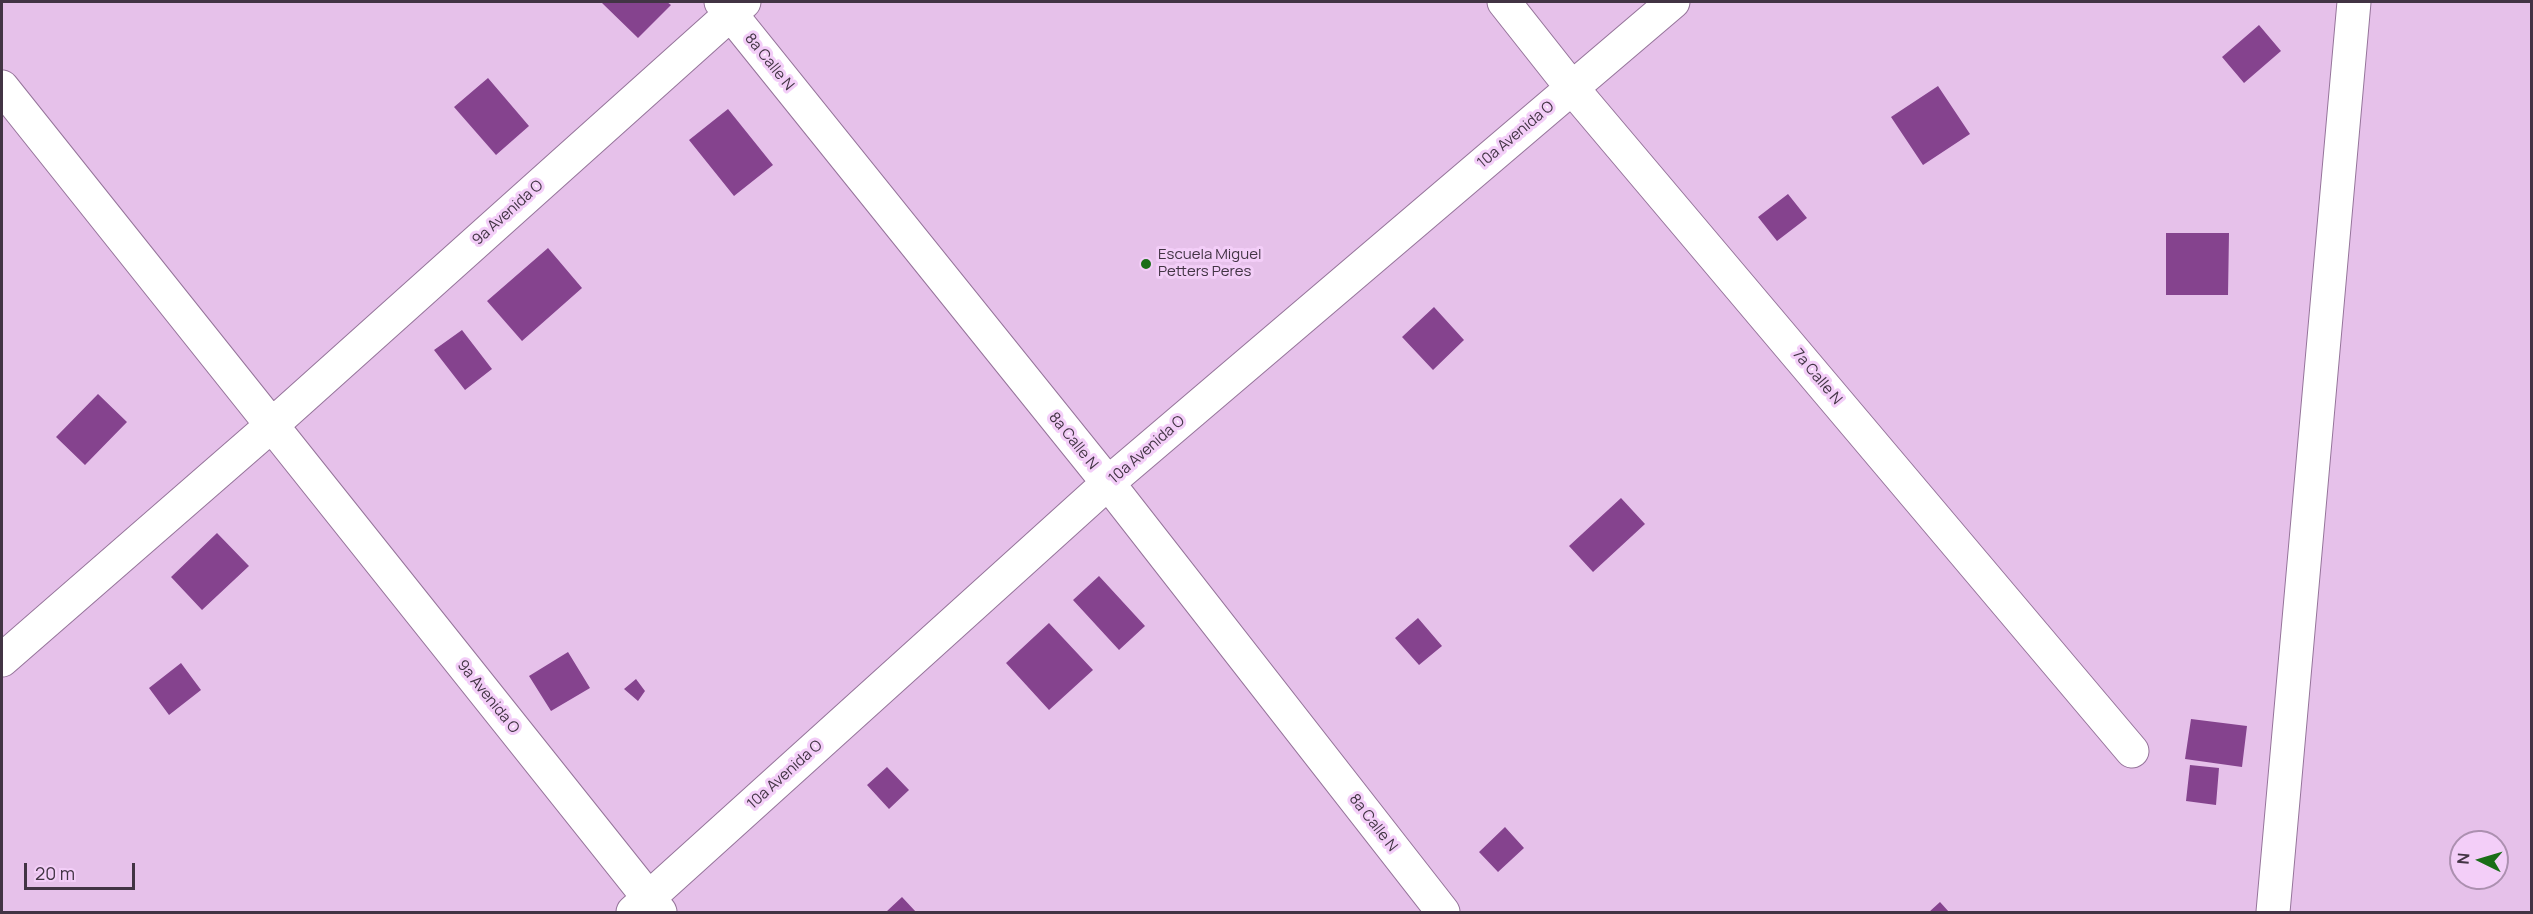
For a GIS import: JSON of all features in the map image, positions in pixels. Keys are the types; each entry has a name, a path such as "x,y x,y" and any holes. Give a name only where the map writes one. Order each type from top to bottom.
{"street":[{"name":"7a Calle N","path":"1504,2 1572,88 2132,751"},
{"name":"10a Avenida O","path":"647,908 1108,483 1673,2"},
{"path":"2273,912 2354,2"},
{"name":"9a Avenida O","path":"2,660 272,425 732,6"},
{"name":"8a Calle N","path":"732,6 1443,912"},
{"name":"9a Avenida O","path":"2,87 272,425 647,908"}],"building":[{"path":"603,2 667,2 671,5 638,38"},
{"path":"2259,25 2281,51 2244,83 2222,57"},
{"path":"488,78 529,126 496,155 454,107"},
{"path":"1938,86 1970,134 1923,165 1891,117"},
{"path":"728,109 773,165 734,196 689,140"},
{"path":"1788,194 1807,218 1777,241 1758,217"},
{"path":"2166,233 2229,233 2228,295 2166,295"},
{"path":"548,248 582,288 522,341 487,301"},
{"path":"1434,307 1464,340 1433,370 1402,337"},
{"path":"462,330 492,369 465,390 434,350"},
{"path":"98,394 127,422 85,465 56,437"},
{"path":"1621,498 1645,524 1593,572 1569,546"},
{"path":"217,533 249,566 202,610 171,577"},
{"path":"1099,576 1145,626 1119,650 1073,600"},
{"path":"1418,618 1442,646 1419,665 1395,638"},
{"path":"1049,623 1093,670 1049,710 1006,663"},
{"path":"568,652 590,688 551,711 529,676"},
{"path":"181,663 201,690 169,715 149,688"},
{"path":"636,679 645,691 638,701 624,689"},
{"path":"2191,719 2247,726 2242,767 2185,759"},
{"path":"2190,765 2219,768 2216,805 2186,801"},
{"path":"887,767 909,790 889,809 867,785"},
{"path":"1505,827 1524,848 1498,872 1479,852"},
{"path":"902,897 916,912 886,912"},
{"path":"1940,902 1949,912 1929,912"}],"place":[{"name":"Escuela Miguel Petters Peres","path":"1146,264"}]}
